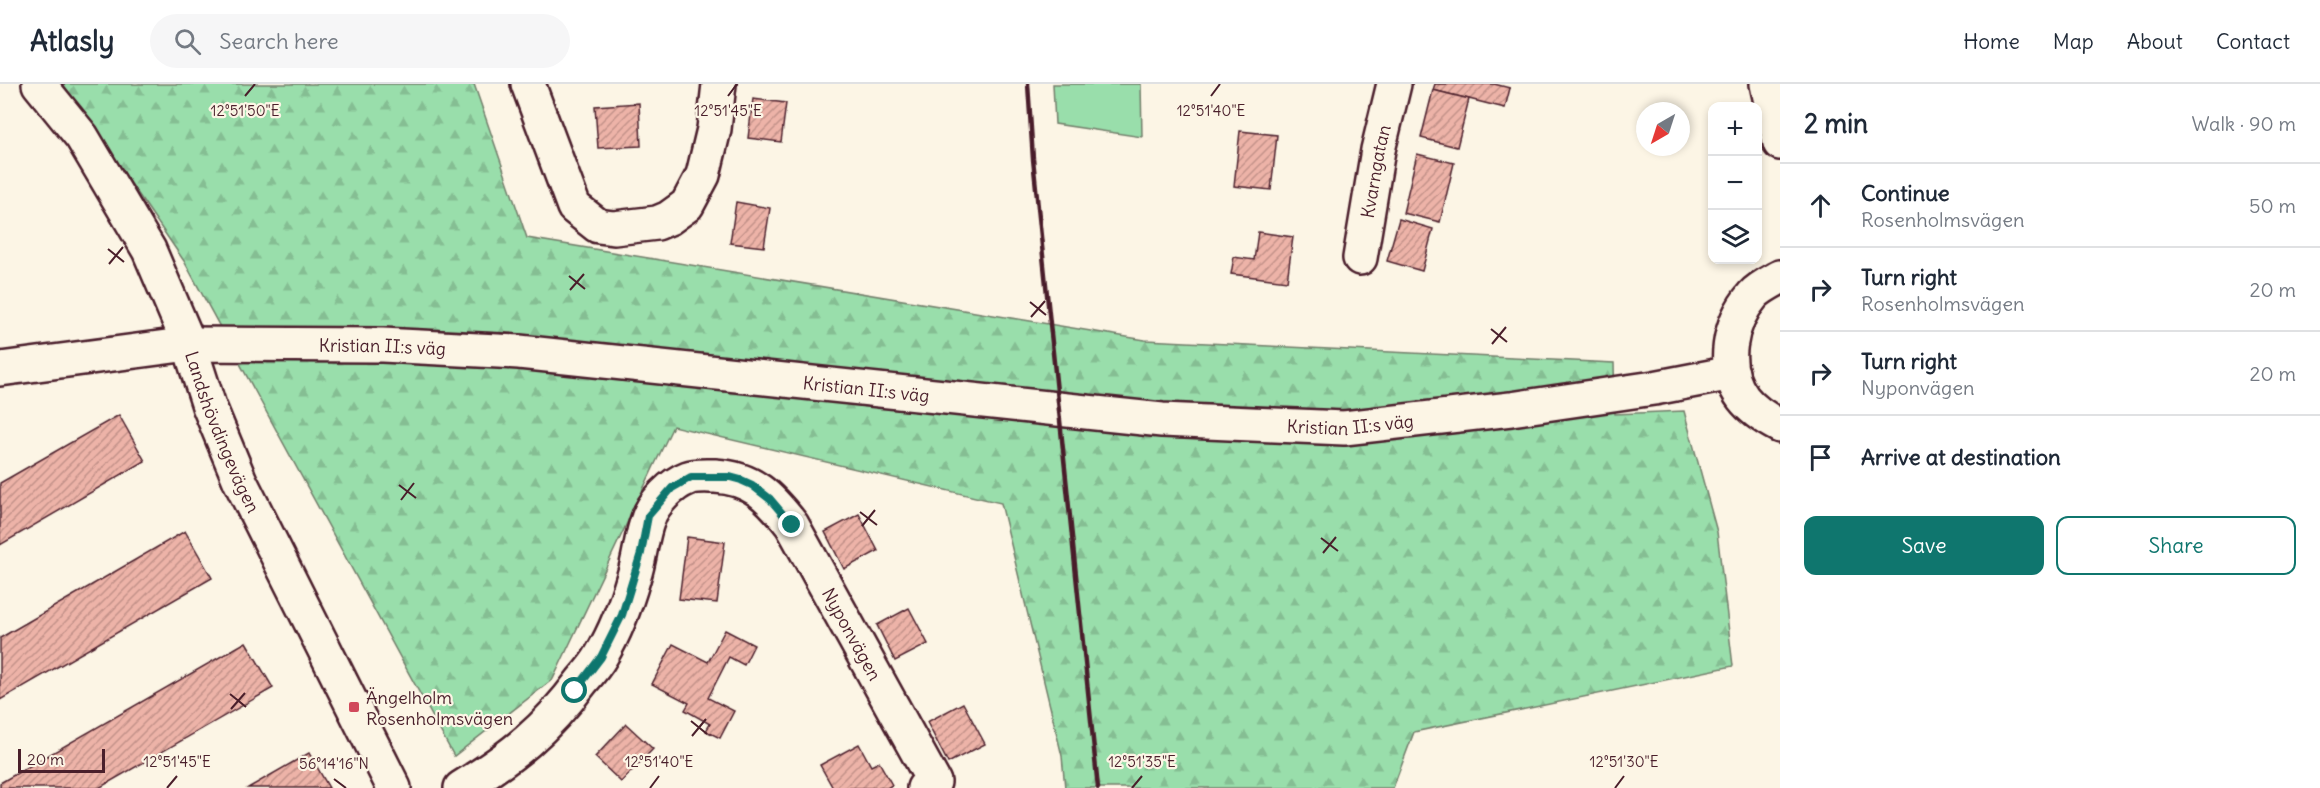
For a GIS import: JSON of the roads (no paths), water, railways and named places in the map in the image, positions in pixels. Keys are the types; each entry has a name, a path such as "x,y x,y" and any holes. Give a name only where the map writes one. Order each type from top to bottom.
{"street":[{"name":"Landshövdingevägen","path":"39,84 82,137 149,250 189,344 209,406 240,482 394,788"},
{"path":"528,84 574,207 598,226 614,228 657,223 669,218 687,205 703,176 714,129 719,84"},
{"name":"Kvarngatan","path":"1360,258 1378,150 1394,84"},
{"path":"1767,84 1780,143"},
{"path":"1780,277 1754,293 1737,316 1729,344 1732,373 1743,397 1761,416 1780,426"},
{"name":"Kristian II:s väg","path":"0,369 189,344 382,345 519,352 1162,420 1344,428 1511,409 1654,388 1732,373"},
{"name":"Nyponvägen","path":"460,788 524,746 552,719 601,657 622,615 641,553 648,516 662,498 680,482 691,477 730,477 752,485 770,499 792,525 934,782 924,788"}],"railway":[{"path":"1028,84 1033,159 1098,788"}],"place":[{"name":"Ängelholm Rosenholmsvägen","path":"354,707"}]}
